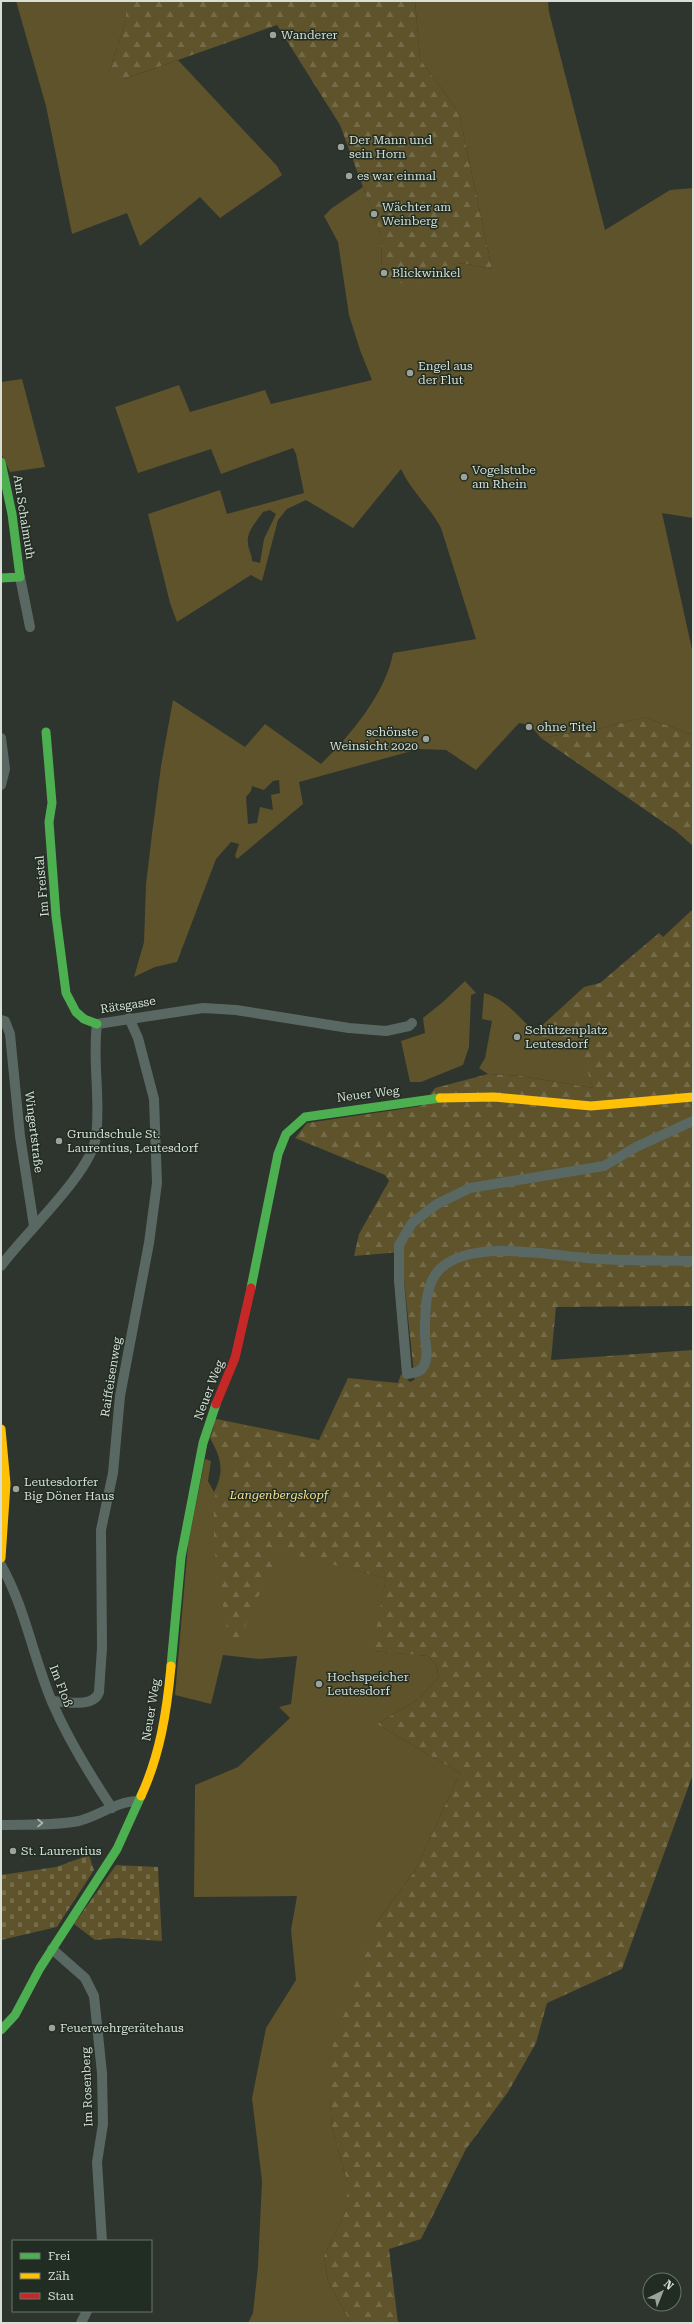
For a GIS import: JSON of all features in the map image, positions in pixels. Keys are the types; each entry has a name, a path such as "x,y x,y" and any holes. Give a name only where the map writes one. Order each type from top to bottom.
{"street":[{"name":"Am Schalmuth","path":"1,462 12,514 20,577 30,628"},
{"name":"Am Schalmuth","path":"1,578 20,577"},
{"name":"Im Freistal","path":"46,732 52,803 49,822 56,916 66,993 76,1012 84,1019 96,1024"},
{"path":"1,738 5,769 1,785"},
{"name":"Rätsgasse","path":"1,1266 67,1188 92,1151 96,1115 96,1024 203,1008 236,1010 292,1021 378,1031 386,1031 409,1026 412,1023"},
{"name":"Raiffeisenweg","path":"52,1702 91,1702 97,1698 99,1692 102,1648 101,1530 112,1473 120,1396 149,1243 157,1183 154,1099 138,1038 130,1018"},
{"name":"Wingertstraße","path":"1,1020 5,1022 10,1034 20,1136 34,1226"},
{"name":"Neuer Weg","path":"1,2030 15,2014 28,1988 52,1949 117,1849 151,1774 161,1738 169,1690 180,1556 204,1443 212,1413 235,1358 243,1330 278,1154 286,1134 304,1117 453,1096 494,1097 591,1106 693,1097"},
{"path":"693,1121 636,1147 604,1166 470,1188 437,1204 412,1223 399,1245 399,1281 407,1374 416,1372 423,1367 426,1358 425,1323 430,1287 440,1268 470,1253 511,1252 599,1259 693,1261"},
{"path":"1,1429 6,1484 1,1558"},
{"name":"Im Floß","path":"1,1565 14,1592 52,1702 72,1741 112,1808"},
{"path":"1,1824 67,1823 92,1817 126,1803 138,1801"},
{"name":"Im Rosenberg","path":"52,1949 85,1978 94,1996 102,2073 103,2124 97,2162 102,2240"},
{"path":"81,2323 86,2312"}],"green space":[{"path":"16,1 126,1 126,20 109,72 124,79 178,60 277,166 282,175 220,218 200,197 140,246 127,213 72,234 46,106"},
{"path":"126,1 415,1 420,59 459,113 492,269 463,263 432,269 416,290 382,274 381,236 340,125 277,25 124,79 112,80 109,72 126,20"},
{"path":"415,1 548,1 549,12 605,230 670,190 693,188 693,518 662,513 693,654 693,735 645,717 602,728 541,738 530,725 519,723 476,770 446,750 419,749 299,782 303,804 237,859 235,856 239,844 231,842 216,859 177,962 155,967 134,977 144,942 146,884 161,766 173,700 245,747 265,724 321,764 354,728 375,699 389,668 393,653 476,639 441,528 432,513 410,485 401,469 353,528 306,500 287,509 278,520 262,581 251,575 177,622 170,603 148,514 220,490 227,514 304,493 296,454 293,448 221,474 211,449 138,473 115,407 179,385 190,412 265,390 271,404 372,380 360,350 349,315 338,242 324,216 332,208 363,187 381,236 382,275 463,263 492,269 459,113 420,59","holes":["270,510 276,514 264,539 260,563 252,561 248,545 249,535 252,527 263,512","279,780 280,793 271,795 273,810 260,807 257,823 248,824 246,797 251,791 252,786 264,790 273,781"]},
{"path":"22,379 45,467 10,472 1,453 1,382"},
{"path":"645,717 693,735 693,846 676,831 541,738 602,728"},
{"name":"Langenbergskopf","path":"693,909 693,1306 556,1307 551,1360 693,1350 693,1774 622,1969 547,2003 536,2043 508,2092 466,2149 421,2239 389,2249 398,2323 351,2323 328,2281 324,2256 347,2209 347,2181 332,2127 327,2062 376,1923 415,1871 460,1773 377,1724 419,1699 439,1677 436,1665 428,1656 372,1651 386,1578 279,1551 240,1637 230,1642 217,1569 214,1514 215,1495 228,1487 232,1475 228,1456 211,1440 215,1419 311,1442 320,1446 348,1384 415,1383 401,1252 354,1256 359,1234 389,1181 385,1175 295,1138 307,1123 422,1106 435,1088 488,1074 521,1076 593,1088 585,1064 535,1032 584,987 600,983 659,933 663,937"},
{"path":"465,981 476,993 471,995 469,1047 463,1065 421,1082 410,1082 401,1041 425,1033 423,1018 443,1002"},
{"name":"Schützenplatz Leutesdorf","path":"484,993 506,1004 530,1027 542,1036 586,1064 593,1088 521,1076 488,1074 479,1068 485,1058 492,1021 482,1019"},
{"name":"Langenbergskopf","path":"494,1371 305,1557 386,1578 373,1651 428,1656 436,1665 439,1677 419,1699 377,1724 460,1773 415,1871 376,1923 330,2099 332,2127 347,2181 347,2209 324,2256 328,2281 351,2323 248,2323 253,2313 258,2266 262,2181 252,2098 266,2028 296,1980 291,1930 297,1896 194,1897 195,1785 238,1767 290,1718 279,1707 291,1704 297,1656 259,1659 223,1655 211,1704 175,1695 188,1544 205,1459 211,1461 208,1481 214,1492 220,1478 219,1458 210,1438 217,1419 319,1440 348,1378 398,1383 401,1374 410,1382 421,1376"},
{"path":"89,1855 94,1870 57,1927 1,1940 1,1875 56,1867"},
{"path":"116,1865 158,1867 162,1941 117,1938 95,1940 74,1924"}],"traffic: fast":[{"path":"1,462 12,514 20,577 1,578"},
{"path":"46,732 52,803 49,822 56,916 66,993 76,1012 84,1019 97,1024"},
{"path":"251,1288 278,1154 286,1134 305,1117 440,1098"},
{"path":"171,1666 181,1557 203,1443 216,1404"},
{"path":"1,2030 15,2015 40,1968 117,1849 141,1796"}],"traffic: slow":[{"path":"440,1098 494,1097 591,1106 693,1097"},
{"path":"1,1429 6,1484 1,1558"},
{"path":"141,1796 153,1765 162,1732 171,1666"}],"traffic: jam":[{"path":"216,1404 235,1358 251,1288"}],"place":[{"name":"Wanderer","path":"273,35"},
{"name":"Der Mann und sein Horn","path":"341,147"},
{"name":"es war einmal","path":"349,176"},
{"name":"Wächter am Weinberg","path":"374,214"},
{"name":"Blickwinkel","path":"384,273"},
{"name":"Engel aus der Flut","path":"410,373"},
{"name":"Vogelstube am Rhein","path":"464,477"},
{"name":"ohne Titel","path":"529,727"},
{"name":"schönste Weinsicht 2020","path":"426,739"},
{"name":"Schützenplatz Leutesdorf","path":"517,1037"},
{"name":"Grundschule St. Laurentius, Leutesdorf","path":"59,1141"},
{"name":"Leutesdorfer Big Döner Haus","path":"16,1489"},
{"name":"Hochspeicher Leutesdorf","path":"319,1684"},
{"name":"St. Laurentius","path":"13,1851"},
{"name":"Feuerwehrgerätehaus","path":"52,2028"}]}
